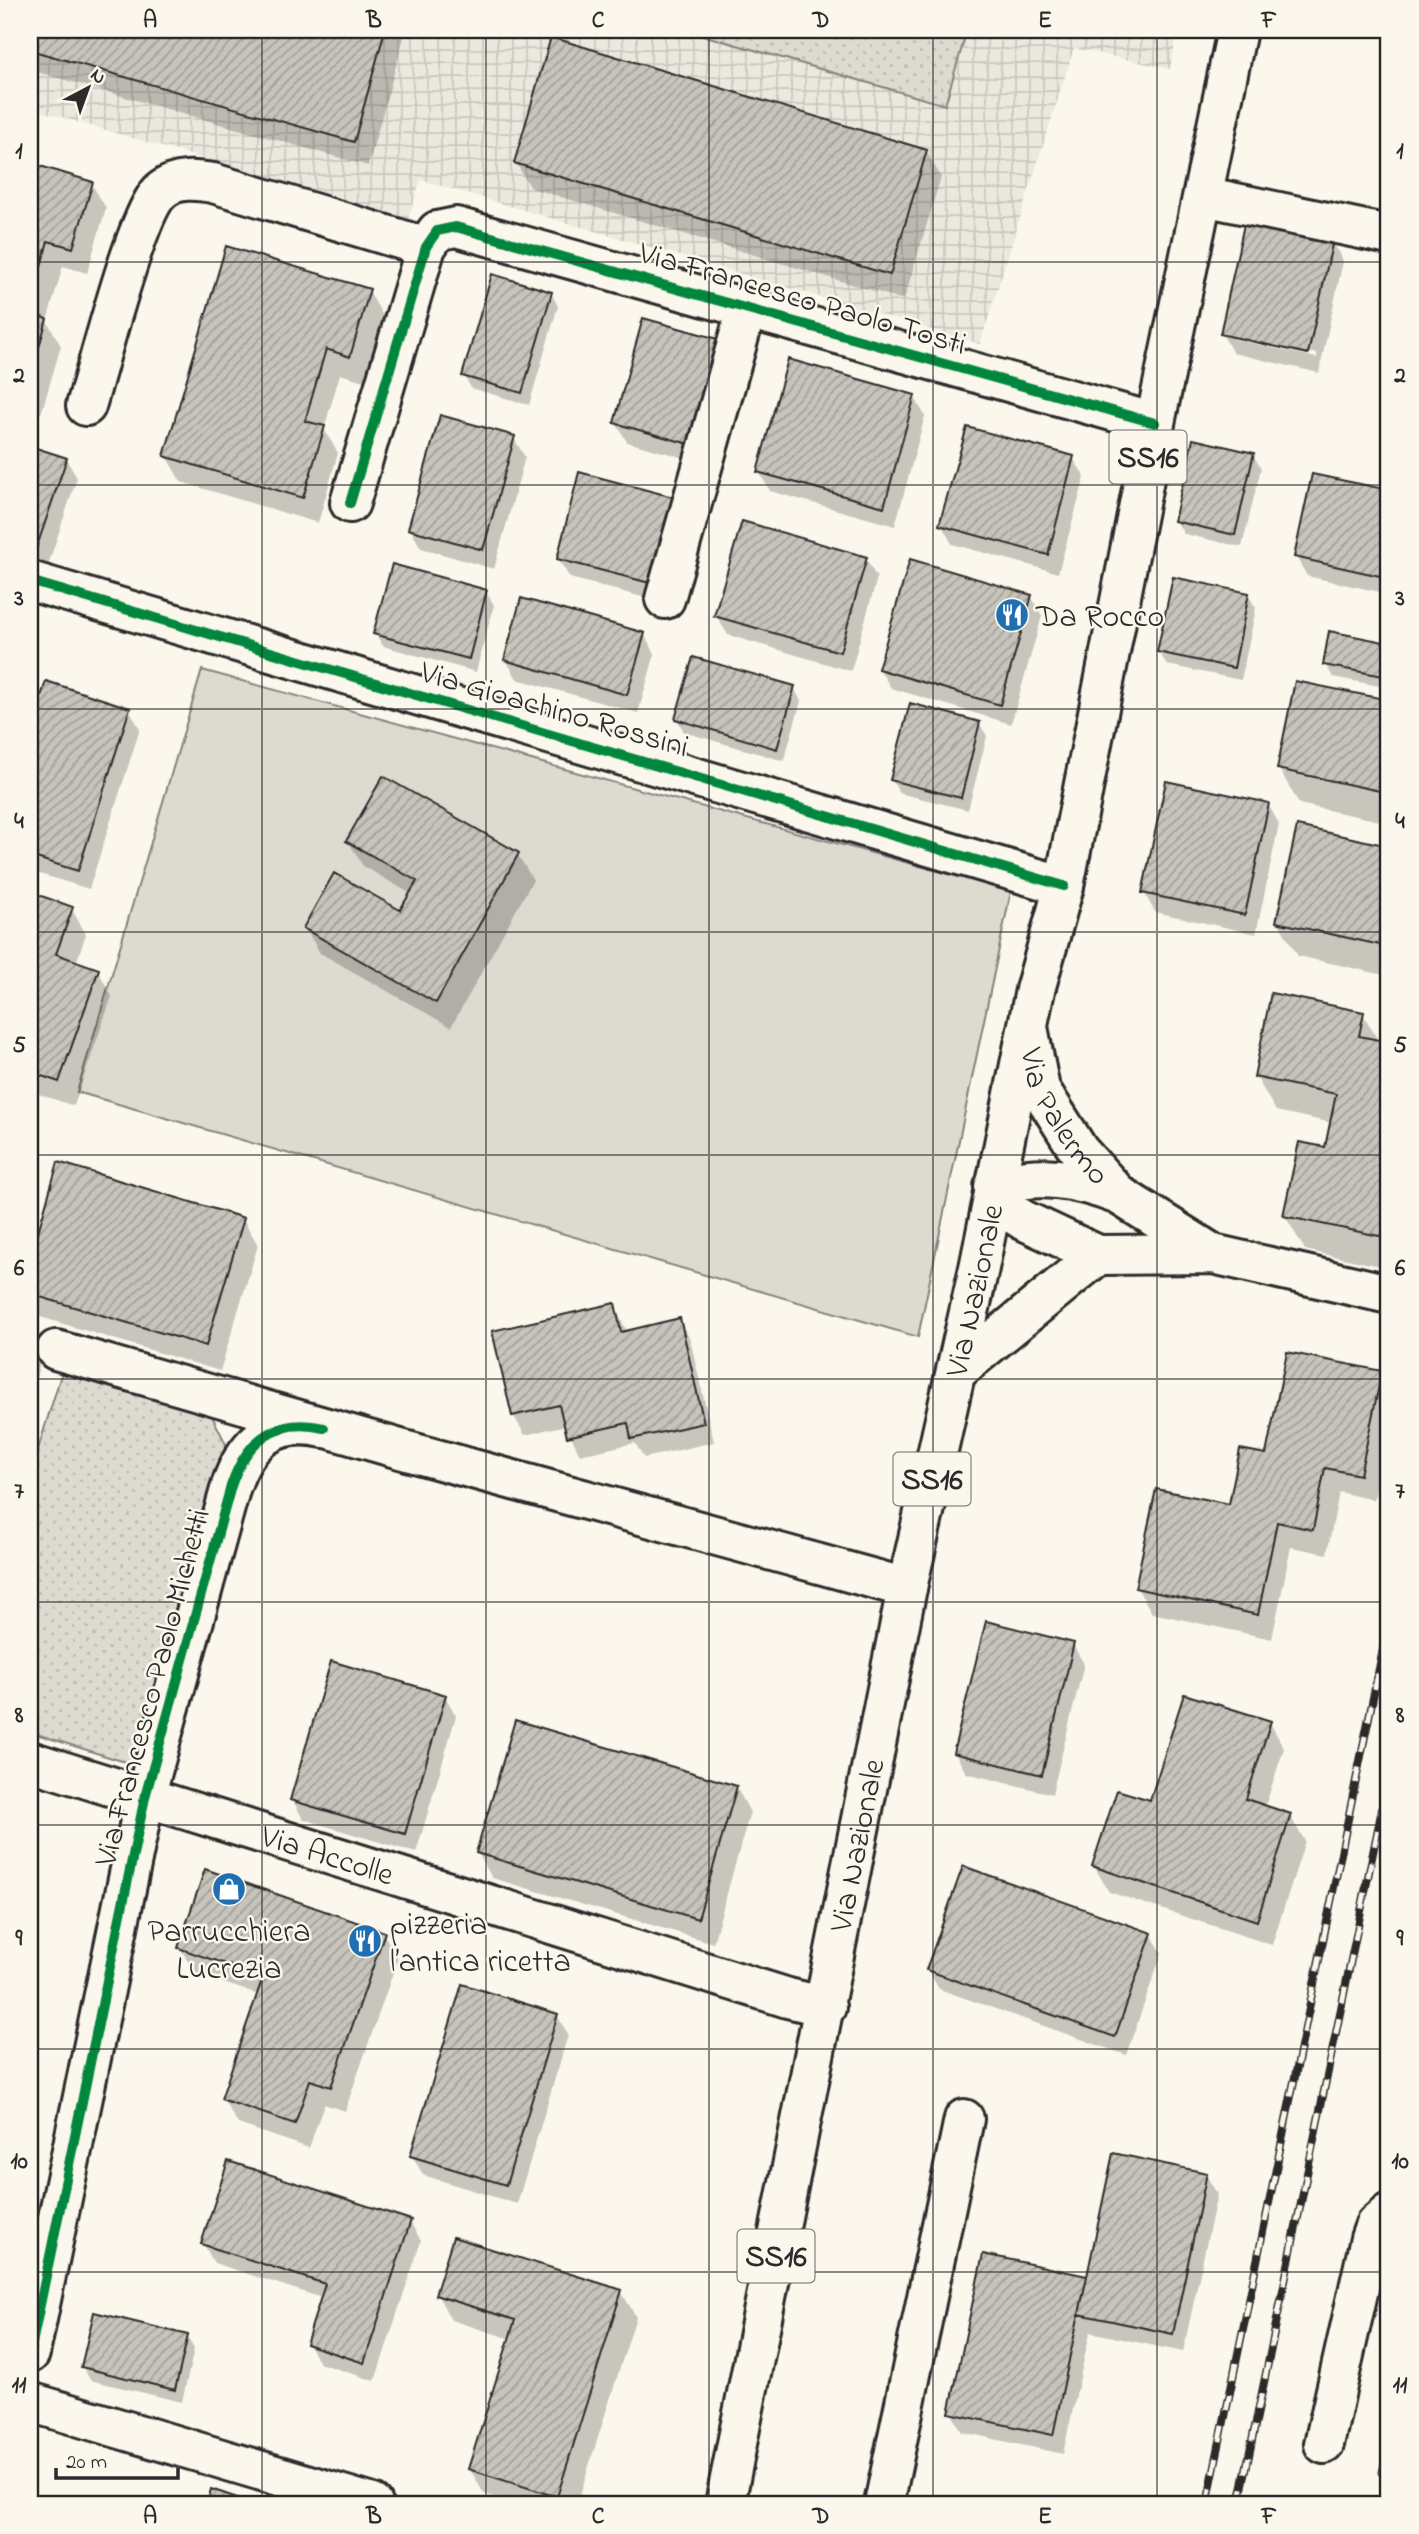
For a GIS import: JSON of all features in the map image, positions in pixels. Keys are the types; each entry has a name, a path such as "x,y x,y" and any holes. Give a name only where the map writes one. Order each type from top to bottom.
{"street":[{"name":"SS16","path":"994,1187 1028,1027 1064,886 1154,423 1237,30"},
{"name":"Via Francesco Paolo Tosti","path":"86,406 139,230 156,196 167,186 187,180 213,183 431,239 456,227 1154,423"},
{"path":"1203,196 1389,235"},
{"path":"350,503 431,239"},
{"path":"665,599 747,308"},
{"name":"Via Gioachino Rossini","path":"30,581 1064,886"},
{"name":"Via Palermo","path":"1028,1027 1040,1089 1079,1151 1119,1195"},
{"name":"Via Palermo","path":"1213,1254 1119,1195 1046,1177 1017,1178 994,1187 1012,1213 1098,1255 1213,1254 1389,1294"},
{"name":"Via Nazionale","path":"725,2504 826,2007 907,1588 957,1371 994,1187"},
{"path":"957,1371 1098,1255"},
{"path":"56,1350 324,1428 907,1588"},
{"name":"Via Francesco Paolo Michetti","path":"30,2353 145,1797 238,1466 249,1447 270,1431 298,1426 324,1428"},
{"name":"Via Accolle","path":"30,1761 788,1998 826,2007"},
{"path":"884,2504 964,2119"},
{"path":"1324,2444 1370,2239 1380,2219 1389,2213"},
{"path":"30,2402 373,2504"}],"shaded area":[{"path":"30,30 1178,30 1170,69 1074,48 980,344 421,180 408,219 30,108"},
{"path":"685,30 967,30 945,105"},
{"path":"202,670 1011,891 918,1337 77,1092"},
{"path":"65,1362 207,1406 226,1444 134,1765 30,1732 30,1475"}],"building":[{"path":"30,30 385,30 354,142 30,50"},
{"path":"551,37 927,150 890,275 514,163"},
{"path":"30,163 93,182 73,248 48,241 30,306"},
{"path":"1245,220 1333,240 1308,354 1220,334"},
{"path":"226,246 370,289 350,357 326,349 305,421 325,426 303,498 164,456"},
{"path":"492,274 552,292 522,393 462,376"},
{"path":"30,313 47,319 30,379"},
{"path":"643,318 718,339 689,444 614,423"},
{"path":"788,359 915,395 884,507 757,472"},
{"path":"440,415 515,436 483,550 408,529"},
{"path":"967,427 1074,456 1048,555 939,525"},
{"path":"1193,439 1254,453 1235,535 1174,521"},
{"path":"30,446 67,458 35,552 30,551"},
{"path":"579,472 673,497 650,583 557,559"},
{"path":"1312,474 1389,490 1389,578 1294,557"},
{"path":"742,521 867,557 840,652 714,616"},
{"path":"910,559 1032,595 1000,705 878,669"},
{"path":"392,564 487,590 469,659 373,634"},
{"path":"1173,577 1249,593 1234,668 1157,652"},
{"path":"521,598 645,633 627,695 504,660"},
{"path":"1329,631 1389,643 1389,677 1323,665"},
{"path":"693,657 795,686 777,749 675,719"},
{"path":"46,681 130,708 78,871 30,856 30,731"},
{"path":"1295,681 1389,700 1389,793 1277,769"},
{"path":"910,703 980,722 961,798 890,780"},
{"path":"383,776 519,853 436,1003 303,928 334,873 400,910 417,881 346,841"},
{"path":"1166,781 1269,803 1245,915 1142,893"},
{"path":"1297,826 1389,846 1389,947 1276,922"},
{"path":"30,892 73,907 56,954 99,969 59,1082 30,1072"},
{"path":"1271,993 1364,1012 1359,1036 1389,1042 1389,1238 1283,1216 1299,1142 1325,1147 1336,1094 1254,1077"},
{"path":"58,1162 244,1218 206,1346 30,1294 30,1260"},
{"path":"615,1303 621,1332 680,1318 704,1423 631,1439 628,1423 567,1437 559,1405 512,1416 492,1331"},
{"path":"1287,1352 1382,1371 1360,1475 1325,1468 1313,1530 1277,1522 1258,1615 1135,1588 1156,1489 1229,1504 1240,1449 1266,1454"},
{"path":"986,1621 1074,1643 1042,1775 953,1753"},
{"path":"331,1661 446,1695 405,1834 290,1800"},
{"path":"1184,1694 1271,1721 1246,1799 1291,1814 1257,1921 1092,1866 1117,1790 1150,1800"},
{"path":"515,1720 737,1786 698,1919 476,1853"},
{"path":"963,1866 1152,1933 1115,2037 926,1970"},
{"path":"205,1869 385,1932 331,2087 310,2080 295,2124 221,2099 263,1977 178,1948"},
{"path":"462,1984 558,2014 506,2185 410,2156"},
{"path":"1113,2153 1207,2173 1173,2334 1079,2314"},
{"path":"228,2161 411,2220 364,2363 306,2344 325,2284 201,2244"},
{"path":"453,2237 622,2290 557,2497 468,2469 515,2320 435,2295"},
{"path":"983,2254 1087,2276 1053,2435 949,2413"},
{"path":"94,2312 188,2335 175,2390 81,2367"},
{"path":"1389,2433 1389,2477 1379,2474"},
{"path":"211,2489 255,2504 207,2504"}],"railway":[{"path":"1207,2504 1389,1620"},
{"path":"1239,2504 1389,1775"}],"cycle path":[{"path":"350,503 426,247 437,231 456,227 1155,423"},
{"path":"30,581 1064,886"},
{"path":"30,2353 145,1797 231,1486 245,1456 264,1436 290,1426 324,1428"}],"place":[{"name":"Da Rocco","path":"1012,615"},
{"name":"Parrucchiera Lucrezia","path":"229,1889"},
{"name":"pizzeria l’antica ricetta","path":"365,1941"}]}
